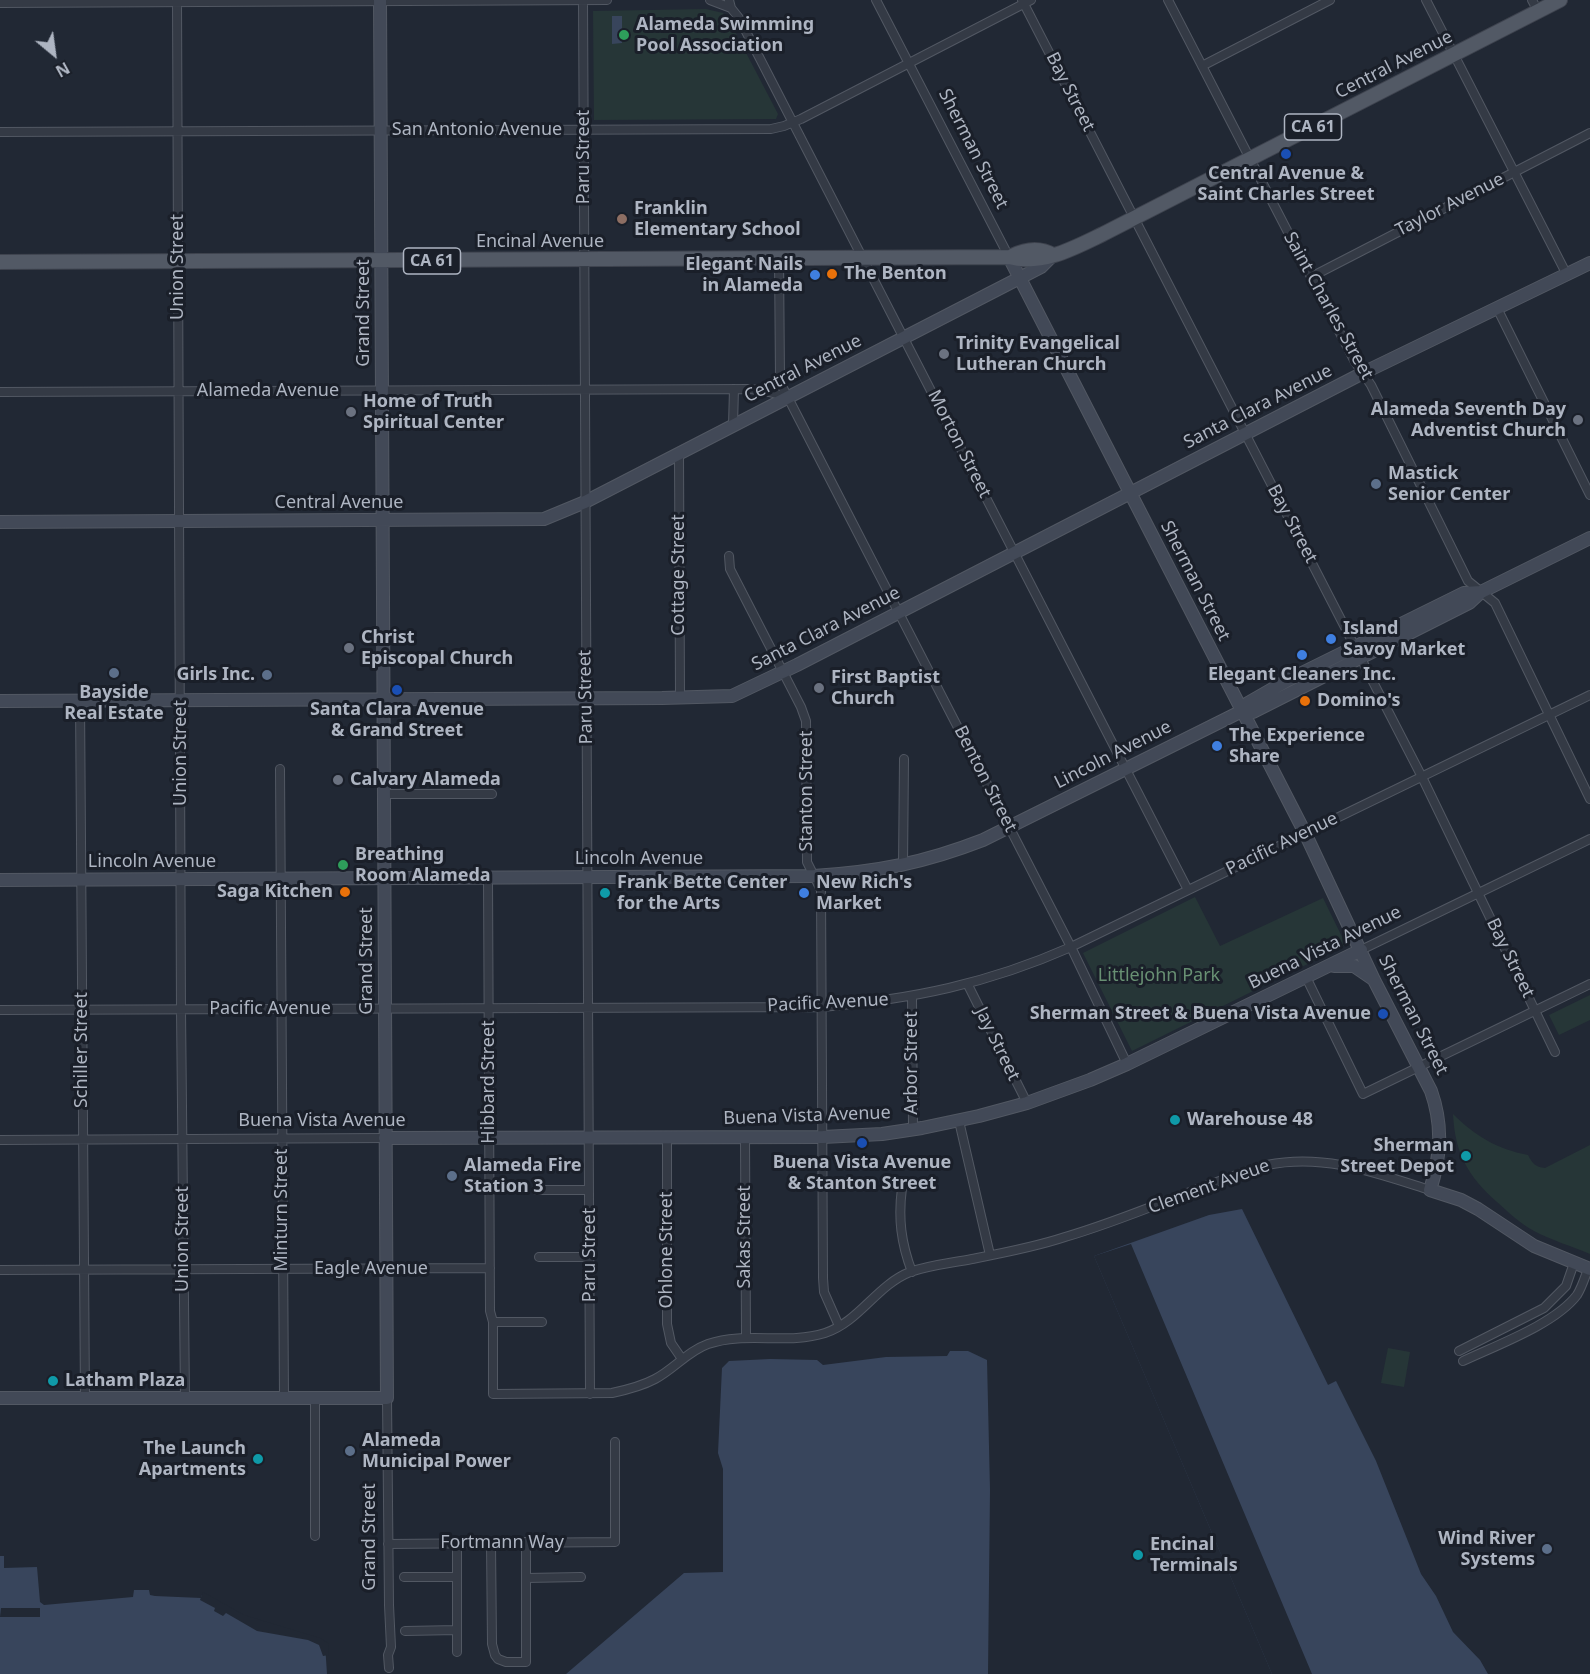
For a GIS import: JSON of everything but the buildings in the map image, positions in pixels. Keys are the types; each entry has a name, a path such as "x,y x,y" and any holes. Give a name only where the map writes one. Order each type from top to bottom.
{"main road":[{"name":"Central Avenue","path":"1053,255 1072,249 1135,219 1250,160 1454,54 1535,6 1560,0"},
{"name":"Encinal Avenue","path":"0,262 1009,257 1022,252 1044,249 1053,255"}],"street":[{"name":"Grand Street","path":"380,0 386,1269 391,1647 388,1655 388,1668"},
{"name":"Paru Street","path":"583,0 590,1394"},
{"path":"0,3 607,0"},
{"path":"710,0 730,4"},
{"name":"Sherman Street","path":"876,0 1305,833 1374,980 1418,1066 1437,1108 1440,1125 1437,1164 1430,1190"},
{"name":"Saint Charles Street","path":"1168,0 1355,362 1371,385 1468,581 1495,603 1590,799"},
{"path":"1202,66 1330,0"},
{"path":"1426,0 1567,275"},
{"name":"Union Street","path":"177,1 185,1398"},
{"name":"San Antonio Avenue","path":"0,132 771,129 793,123 1026,1"},
{"name":"Bay Street","path":"1026,1 1135,219 1422,777 1555,1052"},
{"name":"Morton Street","path":"730,4 740,18 1188,890"},
{"name":"Taylor Avenue","path":"1311,277 1590,133"},
{"name":"Central Avenue","path":"0,522 544,519 585,502 1041,267 1053,255"},
{"name":"Benton Street","path":"779,259 780,378 788,397 1071,947 1127,1064"},
{"name":"Santa Clara Avenue","path":"0,701 585,699 732,696 783,672 1363,373 1590,263"},
{"path":"1497,308 1590,495"},
{"path":"734,389 734,425"},
{"name":"Alameda Avenue","path":"0,392 734,389 769,392 788,397"},
{"name":"Cottage Street","path":"679,453 680,698"},
{"name":"Lincoln Avenue","path":"1242,711 1253,712 1361,659 1469,603 1481,592 1590,538"},
{"name":"Stanton Street","path":"729,556 730,569 801,707 807,724 807,862 821,890 824,1292 839,1326"},
{"name":"Lincoln Avenue","path":"0,880 814,876 871,872 903,866 957,850 1010,827 1242,711 1248,704 1288,680 1464,593 1481,592"},
{"name":"Pacific Avenue","path":"0,1010 822,1006 912,997 968,985 1014,971 1071,947 1590,695"},
{"name":"Schiller Street","path":"80,701 85,1399"},
{"path":"903,866 904,759"},
{"name":"Minturn Street","path":"280,769 284,1398"},
{"path":"384,794 492,794"},
{"name":"Buena Vista Avenue","path":"0,1140 823,1137 913,1129 959,1121 1027,1103 1127,1064 1590,840"},
{"name":"Hibbard Street","path":"488,878 490,1311 493,1322 493,1394"},
{"path":"1328,967 1354,966 1374,980"},
{"path":"1306,977 1363,1094 1590,984"},
{"name":"Jay Street","path":"968,985 1027,1103"},
{"name":"Arbor Street","path":"912,997 913,1129"},
{"path":"959,1121 990,1254"},
{"name":"Sakas Street","path":"745,1137 746,1337"},
{"name":"Ohlone Street","path":"667,1138 667,1324 672,1343 682,1359"},
{"name":"Clement Aveue","path":"493,1394 612,1393 655,1379 707,1344 746,1337 813,1336 839,1326 855,1316 886,1288 912,1272 1032,1247 1066,1237 1135,1214 1246,1171 1287,1161 1333,1162 1430,1190"},
{"path":"902,1188 901,1234 903,1248 912,1272"},
{"path":"536,1190 589,1190"},
{"path":"1430,1190 1461,1200 1534,1246 1589,1269 1578,1293 1549,1319 1463,1361"},
{"path":"539,1257 590,1257"},
{"path":"1459,1351 1544,1308 1566,1286 1575,1263"},
{"name":"Eagle Avenue","path":"0,1270 490,1268"},
{"path":"493,1322 542,1322"},
{"path":"0,1398 387,1398"},
{"path":"315,1398 315,1536"},
{"name":"Fortmann Way","path":"388,1544 615,1542 615,1442"},
{"path":"491,1543 492,1644 495,1655 506,1662 526,1662 526,1542"},
{"path":"457,1543 457,1652"},
{"path":"404,1577 457,1577"},
{"path":"526,1578 581,1577"},
{"path":"405,1631 457,1630"}],"green space":[{"path":"706,9 723,13 730,22 778,114 776,119 594,120 593,11"},
{"name":"Littlejohn Park","path":"1195,897 1220,946 1323,898 1346,945 1132,1051 1083,953"},
{"path":"1590,995 1590,1020 1559,1035 1549,1015"},
{"path":"1453,1114 1487,1140 1506,1149 1528,1155 1539,1167 1545,1168 1590,1145 1590,1254 1524,1225 1478,1183 1460,1153"},
{"path":"1388,1348 1410,1352 1404,1387 1381,1383"}],"water":[{"path":"612,16 622,16 622,43 612,44"},
{"path":"1242,1209 1328,1385 1336,1381 1376,1461 1421,1574 1436,1596 1453,1632 1480,1660 1488,1674 1272,1674 1094,1256 1209,1215"},
{"path":"950,1351 968,1351 987,1360 990,1490 988,1674 566,1674 684,1573 723,1572 723,1469 718,1453 722,1368 729,1361 817,1360 823,1365 886,1357 947,1356"},
{"path":"0,1556 4,1556 4,1568 37,1567 40,1602 44,1605 133,1597 134,1590 149,1590 150,1595 155,1596 201,1598 202,1595 243,1618 325,1644 327,1674 0,1674"}],"pier":[{"path":"1131,1244 1312,1674 1272,1674 1094,1256"},
{"path":"203,1592 244,1615 320,1638 328,1643 329,1655 323,1656 319,1645 308,1640 257,1631 226,1613 223,1616 214,1611 215,1608 200,1600"},
{"path":"1,1608 40,1608 40,1617 0,1617"}],"place":[{"name":"Alameda Swimming Pool Association","path":"624,35"},
{"name":"Central Avenue & Saint Charles Street","path":"1286,154"},
{"name":"Franklin Elementary School","path":"622,219"},
{"name":"The Benton","path":"832,274"},
{"name":"Elegant Nails in Alameda","path":"815,275"},
{"name":"Trinity Evangelical Lutheran Church","path":"944,354"},
{"name":"Home of Truth Spiritual Center","path":"351,412"},
{"name":"Alameda Seventh Day Adventist Church","path":"1578,420"},
{"name":"Mastick Senior Center","path":"1376,484"},
{"name":"Island Savoy Market","path":"1331,639"},
{"name":"Christ Episcopal Church","path":"349,648"},
{"name":"Elegant Cleaners Inc.","path":"1302,655"},
{"name":"Bayside Real Estate","path":"114,673"},
{"name":"Girls Inc.","path":"267,675"},
{"name":"First Baptist Church","path":"819,688"},
{"name":"Santa Clara Avenue & Grand Street","path":"397,690"},
{"name":"Domino's","path":"1305,701"},
{"name":"The Experience Share","path":"1217,746"},
{"name":"Calvary Alameda","path":"338,780"},
{"name":"Breathing Room Alameda","path":"343,865"},
{"name":"Saga Kitchen","path":"345,892"},
{"name":"Frank Bette Center for the Arts","path":"605,893"},
{"name":"New Rich's Market","path":"804,893"},
{"name":"Sherman Street & Buena Vista Avenue","path":"1383,1014"},
{"name":"Warehouse 48","path":"1175,1120"},
{"name":"Buena Vista Avenue & Stanton Street","path":"862,1143"},
{"name":"Sherman Street Depot","path":"1466,1156"},
{"name":"Alameda Fire Station 3","path":"452,1176"},
{"name":"Latham Plaza","path":"53,1381"},
{"name":"Alameda Municipal Power","path":"350,1451"},
{"name":"The Launch Apartments","path":"258,1459"},
{"name":"Wind River Systems","path":"1547,1549"},
{"name":"Encinal Terminals","path":"1138,1555"}]}
